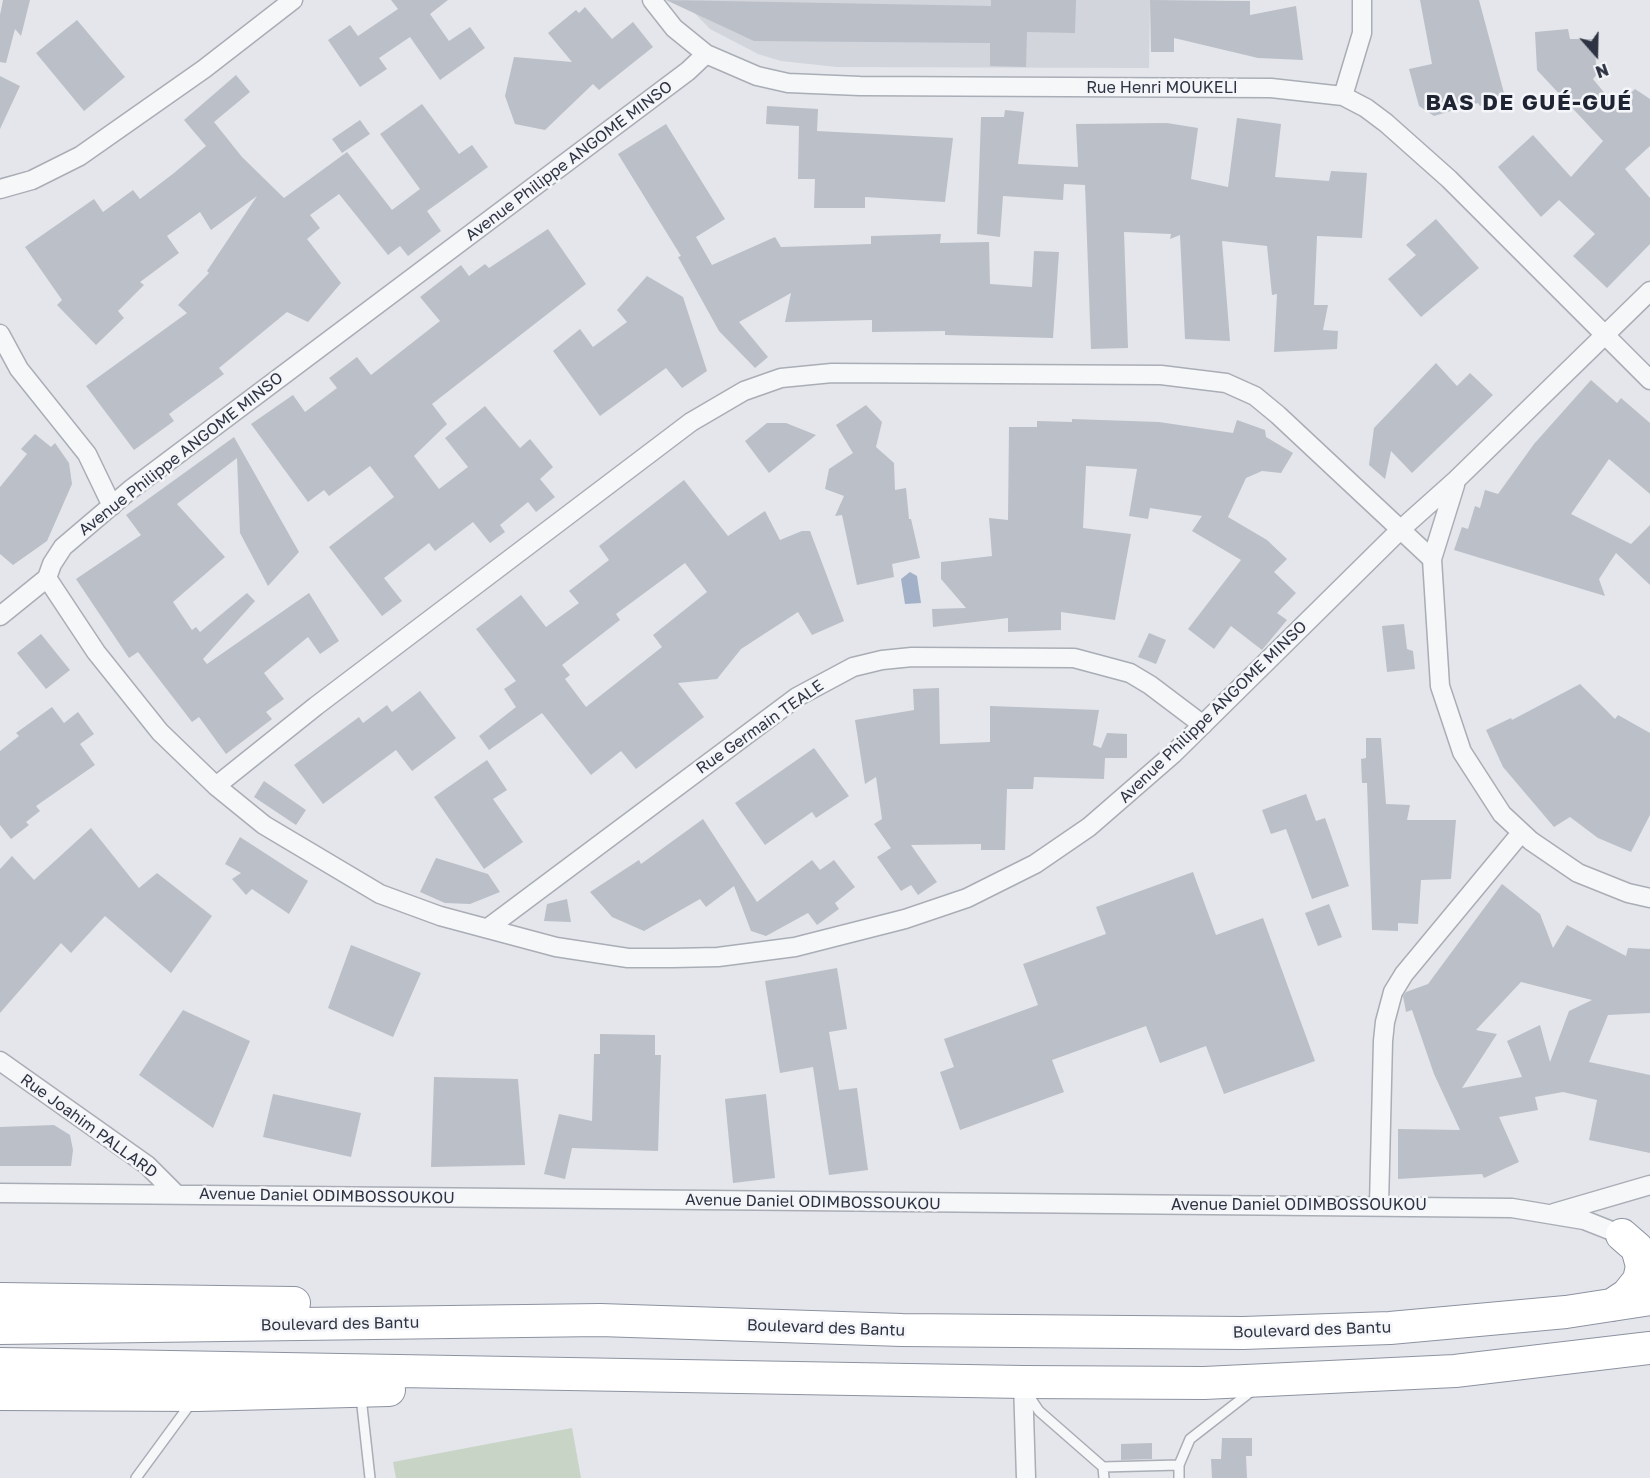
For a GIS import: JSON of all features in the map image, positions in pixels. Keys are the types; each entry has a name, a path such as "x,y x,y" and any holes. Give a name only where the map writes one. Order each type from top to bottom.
{"highway":[{"path":"1612,1305 1627,1295 1639,1280 1642,1266 1636,1239"},
{"path":"0,1299 523,1307 600,1320"},
{"name":"Boulevard des Bantu","path":"0,1328 600,1320 902,1330 1184,1334 1390,1328 1650,1299"},
{"path":"0,1364 1023,1382 1267,1380 1455,1371 1650,1348"},
{"path":"0,1394 197,1395 360,1392 523,1386 601,1374"}],"street":[{"path":"0,189 32,180 80,156 204,69 293,0"},
{"name":"Rue Henri MOUKELI","path":"652,0 674,28 706,54 757,76 817,85 1271,88 1343,96 1366,108 1405,138 1495,223 1650,380"},
{"path":"1343,96 1362,33 1362,0"},
{"name":"Avenue Philippe ANGOME MINSO","path":"706,54 678,78 112,506 63,547 52,564 47,578 96,652 160,732 216,786 264,825 352,880 415,907 556,947 628,958 673,958 762,952 836,937 906,919 967,898 1035,864 1089,827 1203,726 1400,530 1456,480 1650,291"},
{"path":"0,334 19,369 87,454 112,506"},
{"path":"216,786 316,706 691,422 744,391 781,378 832,374 1161,375 1226,383 1255,396 1278,414 1432,559"},
{"path":"1456,480 1447,502 1432,559 1437,661 1445,705 1458,742 1474,774 1502,814 1521,833 1578,873 1617,889 1650,898"},
{"path":"0,616 47,578"},
{"name":"Rue Germain TEALE","path":"488,928 797,697 853,667 882,660 912,657 1074,658 1130,673 1150,685 1203,726"},
{"path":"1379,1205 1383,1041 1385,1022 1393,992 1411,965 1521,833"},
{"name":"Rue Joahim PALLARD","path":"0,1061 147,1165 175,1193"},
{"path":"1552,1214 1650,1185"},
{"name":"Avenue Daniel ODIMBOSSOUKOU","path":"0,1193 175,1193 898,1204 1379,1205 1512,1208 1584,1220 1636,1239"},
{"path":"1023,1382 1026,1478"}],"lane":[{"path":"1179,1478 1179,1466 1190,1439 1200,1429 1267,1380"},
{"path":"1023,1382 1039,1411 1103,1467 1179,1466"},
{"path":"360,1392 370,1478"},
{"path":"136,1478 197,1395"},
{"path":"1103,1467 1104,1478"}],"shaded area":[{"path":"682,0 1150,0 1149,68 837,67 781,61 758,54 710,29"}],"green space":[{"path":"572,1428 581,1478 396,1478 393,1462"}],"water":[{"path":"910,572 917,576 921,603 905,604 901,579"}],"building":[{"path":"3,0 30,0 21,36 15,29 6,63 0,62 0,15"},
{"path":"391,0 448,0 430,14 449,41 470,27 485,48 440,80 410,37 379,58 387,69 360,87 328,40 350,25 358,36 398,9"},
{"path":"666,0 991,6 991,0 1076,0 1075,33 1027,32 1026,67 990,66 990,43 754,41"},
{"path":"1150,0 1250,1 1250,15 1296,6 1303,60 1258,58 1174,38 1174,52 1151,52"},
{"path":"1420,0 1479,0 1504,93 1480,106 1478,103 1434,116 1419,106 1409,69 1432,64"},
{"path":"585,7 612,39 633,22 653,47 599,90 593,84 545,130 515,124 505,96 514,57 572,62 548,33 576,10 579,13"},
{"path":"77,20 125,77 84,111 36,53"},
{"path":"1568,29 1570,39 1594,39 1596,64 1602,68 1593,79 1616,107 1635,89 1650,99 1650,146 1625,169 1650,198 1650,244 1607,288 1573,256 1595,234 1559,200 1541,217 1498,167 1533,135 1571,177 1603,141 1537,70 1535,32"},
{"path":"236,75 250,92 214,122 242,157 284,198 347,152 392,210 420,189 380,134 422,104 459,154 472,145 488,167 427,211 441,231 408,256 400,246 388,255 339,194 310,215 320,228 307,239 341,283 308,322 287,312 219,368 224,374 169,414 174,421 134,450 86,386 187,313 178,305 209,273 207,271 257,196 211,230 200,212 167,236 179,253 140,282 144,285 118,311 124,318 96,345 57,305 62,300 25,247 94,199 103,212 133,190 140,199 174,173 206,146 184,120"},
{"path":"0,76 20,86 0,129"},
{"path":"767,106 818,109 817,131 953,138 945,202 865,197 865,208 814,208 815,179 798,179 799,126 766,124"},
{"path":"1005,110 1024,112 1018,164 1078,167 1076,124 1167,123 1198,128 1191,179 1228,187 1237,118 1281,124 1275,177 1329,181 1331,171 1367,173 1362,238 1317,236 1314,305 1328,305 1323,330 1338,331 1337,349 1274,352 1277,294 1272,295 1267,246 1222,241 1230,341 1185,339 1180,235 1170,239 1171,234 1124,232 1128,348 1091,349 1085,185 1064,184 1063,200 1003,196 1000,237 977,234 981,117 1004,117"},
{"path":"360,120 370,134 342,153 332,139"},
{"path":"666,124 725,219 696,237 712,265 775,237 781,247 871,244 871,236 941,234 940,243 989,242 990,284 1032,287 1034,251 1059,252 1053,338 945,335 945,331 872,332 872,320 785,322 791,293 739,322 768,357 755,368 719,331 678,257 681,256 618,154"},
{"path":"1436,219 1479,268 1421,317 1388,279 1416,255 1406,245"},
{"path":"548,229 586,284 432,404 447,424 414,456 439,489 468,467 445,438 485,406 520,448 530,439 553,467 540,479 555,497 536,512 528,502 500,525 505,532 490,543 473,522 435,551 429,543 384,578 402,601 382,616 329,547 394,497 370,466 329,496 324,490 308,502 251,424 293,395 305,412 337,388 329,378 357,357 371,375 440,321 420,297 461,265 469,276 485,264 489,268"},
{"path":"647,276 683,297 707,371 682,388 666,368 600,416 553,351 580,329 593,347 627,322 617,310"},
{"path":"1436,363 1457,386 1470,373 1493,395 1412,473 1391,451 1385,479 1369,465 1374,428"},
{"path":"1591,380 1617,403 1621,398 1650,423 1650,494 1609,459 1571,514 1631,544 1650,525 1650,585 1616,553 1599,579 1605,596 1454,550 1462,527 1468,529 1475,506 1480,508 1485,490 1498,494 1534,444"},
{"path":"866,405 882,422 876,447 894,463 895,490 906,488 909,519 911,519 920,558 892,564 894,577 857,585 842,515 835,516 844,496 825,489 829,469 853,453 836,425"},
{"path":"1072,419 1159,422 1233,433 1237,420 1265,430 1266,437 1293,453 1281,473 1262,471 1246,478 1228,517 1267,540 1287,559 1274,572 1296,593 1277,613 1287,620 1262,650 1231,626 1214,649 1188,629 1241,560 1192,531 1202,516 1150,508 1148,519 1129,516 1137,469 1086,466 1083,528 1131,534 1115,620 1061,612 1061,630 1008,632 1008,618 933,627 932,609 966,608 941,579 941,562 992,556 989,518 1008,520 1009,427 1037,427 1037,421 1072,422"},
{"path":"767,423 786,423 816,435 769,473 745,441"},
{"path":"35,434 51,447 55,443 69,463 72,484 47,541 13,565 0,554 0,487 27,454 21,449"},
{"path":"234,437 299,552 268,586 240,533 237,458 177,504 225,557 173,602 192,630 196,627 200,632 247,593 255,601 203,659 207,664 309,593 339,641 320,654 308,637 264,673 284,699 266,712 272,719 226,754 199,717 192,722 138,652 129,658 76,579 141,535 126,515"},
{"path":"684,480 728,536 765,511 780,540 802,531 810,531 844,621 812,635 798,612 741,649 717,679 678,683 704,717 636,769 621,751 591,775 542,713 489,750 479,736 516,707 504,689 516,681 476,629 521,595 546,627 579,603 569,591 609,560 599,546","holes":["685,563 707,592 653,635 662,647 586,707 565,679 570,675 562,665 620,620 616,614"]},
{"path":"1404,624 1407,649 1413,651 1415,669 1387,672 1382,626"},
{"path":"1149,633 1166,640 1156,664 1138,657"},
{"path":"41,634 70,670 46,689 17,653"},
{"path":"1580,684 1615,719 1618,715 1650,733 1650,815 1631,852 1598,838 1570,817 1554,827 1503,767 1486,730 1511,718 1512,720"},
{"path":"939,688 940,744 990,742 990,706 1099,710 1093,745 1101,748 1107,733 1127,734 1127,758 1105,758 1104,779 1034,777 1033,789 1007,789 1005,850 981,850 981,844 911,845 937,882 918,895 911,885 901,891 877,857 891,848 874,824 882,819 876,777 865,784 855,720 914,710 913,689"},
{"path":"420,691 456,738 412,771 396,750 323,804 294,765 359,717 363,723 387,705 392,712"},
{"path":"52,707 64,723 78,712 94,734 80,744 95,765 36,806 40,811 26,822 29,825 11,839 0,825 0,751 19,736 16,733"},
{"path":"1366,738 1381,738 1386,804 1410,805 1407,820 1456,820 1451,879 1421,880 1418,924 1398,923 1398,931 1372,930 1367,783 1362,783 1361,759 1366,758"},
{"path":"814,748 849,796 816,818 812,812 765,845 735,803"},
{"path":"487,760 507,790 493,799 523,842 484,869 434,797"},
{"path":"264,781 306,810 296,825 254,797"},
{"path":"1306,794 1316,821 1325,818 1349,886 1312,899 1286,829 1271,834 1262,810"},
{"path":"703,819 757,902 812,860 820,870 834,860 855,887 835,903 839,909 817,925 808,913 766,936 751,931 734,886 706,907 700,899 644,931 612,917 590,892 639,860 641,864"},
{"path":"91,828 139,888 157,873 212,916 171,973 105,916 71,953 61,943 0,1013 0,869 12,856 34,880"},
{"path":"240,837 308,881 289,914 252,889 246,895 232,879 241,873 225,864"},
{"path":"436,858 488,874 500,892 470,904 445,903 420,892"},
{"path":"1193,872 1216,935 1263,918 1315,1061 1224,1094 1206,1046 1160,1063 1146,1026 1052,1060 1064,1092 960,1130 940,1072 954,1067 944,1039 1038,1005 1023,964 1106,934 1096,907"},
{"path":"1502,884 1540,914 1553,948 1567,925 1626,956 1628,948 1650,949 1650,1013 1608,1015 1589,1062 1650,1075 1650,1153 1589,1140 1597,1100 1563,1092 1535,1097 1538,1110 1499,1117 1519,1162 1484,1178 1482,1174 1398,1179 1398,1129 1460,1130 1434,1074 1412,1010 1406,1012 1403,996 1406,992 1428,984","holes":["1521,982 1592,1000 1569,1011 1550,1062 1540,1025 1507,1041 1522,1077 1462,1088 1497,1034 1476,1030"]},
{"path":"567,899 571,922 544,921 547,904"},
{"path":"1329,904 1342,937 1318,946 1305,913"},
{"path":"351,945 421,973 393,1037 328,1008"},
{"path":"837,968 847,1029 829,1032 839,1090 857,1088 868,1170 829,1175 813,1067 780,1073 765,981"},
{"path":"183,1010 250,1041 213,1128 139,1075"},
{"path":"600,1034 655,1035 655,1055 661,1055 658,1151 572,1148 565,1179 544,1174 559,1114 592,1121 594,1054 600,1054"},
{"path":"434,1077 518,1079 525,1165 431,1167"},
{"path":"273,1094 361,1113 351,1157 263,1137"},
{"path":"766,1094 775,1178 733,1183 725,1099"},
{"path":"54,1125 70,1135 73,1150 71,1166 0,1166 0,1127"},
{"path":"1222,1438 1252,1438 1252,1456 1246,1456 1247,1478 1212,1478 1211,1459 1221,1459"},
{"path":"1152,1443 1152,1459 1121,1460 1121,1444"}],"district":[{"name":"BAS DE GUÉ-GUÉ","path":"1529,103"}]}
